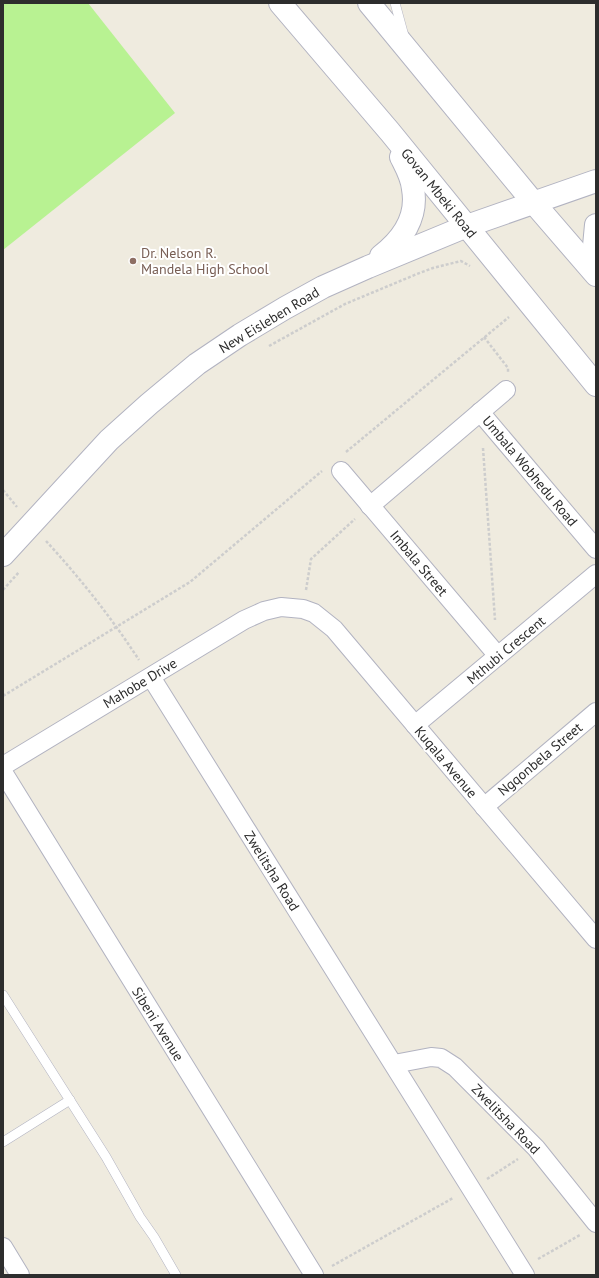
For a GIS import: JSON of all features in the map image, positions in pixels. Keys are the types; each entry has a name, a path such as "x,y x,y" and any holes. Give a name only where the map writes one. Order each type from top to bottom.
{"main road":[{"name":"Govan Mbeki Road","path":"280,3 390,132 596,385"},
{"path":"369,3 534,202 596,274"},
{"path":"368,267 392,248 401,237 407,227 413,211 413,189 410,176 390,132"},
{"name":"New Eisleben Road","path":"3,555 109,440 197,364 240,335 284,308 323,287 368,267 467,226 596,181"},
{"path":"596,225 594,246 596,256"}],"street":[{"path":"370,506 506,390"},
{"name":"Umbala Wobhedu Road","path":"480,412 596,549"},
{"name":"Imbala Street","path":"334,469 370,506 498,656"},
{"name":"Mthubi Crescent","path":"415,725 596,574"},
{"name":"Kuqala Avenue","path":"281,607 303,609 314,613 334,629 596,940"},
{"name":"Mahobe Drive","path":"3,766 244,620 264,611 281,607"},
{"name":"Zwelitsha Road","path":"150,677 471,1188 519,1273"},
{"name":"Ngqonbela Street","path":"484,807 596,712"},
{"name":"Sibeni Avenue","path":"3,772 321,1271"},
{"name":"Zwelitsha Road","path":"394,1064 431,1057 441,1058 455,1067 536,1148 589,1228"},
{"path":"3,1248 20,1275"}],"lane":[{"path":"395,3 408,50"},
{"path":"3,995 70,1100 176,1275"},
{"path":"3,1142 70,1100"}],"path":[{"path":"266,347 345,304 433,268 461,261"},
{"path":"344,453 508,317"},
{"path":"484,337 508,368 506,390"},
{"path":"480,412 498,656"},
{"path":"3,696 190,582 334,469"},
{"path":"3,490 18,509"},
{"path":"303,609 311,559 370,506"},
{"path":"41,547 50,537"},
{"path":"46,542 75,572 117,626 150,677"},
{"path":"3,590 22,568"},
{"path":"321,1271 471,1188 536,1148"},
{"path":"519,1273 589,1228"}],"green space":[{"path":"3,3 88,3 175,113 3,250"}],"place":[{"name":"Dr. Nelson R. Mandela High School","path":"133,261"}]}
